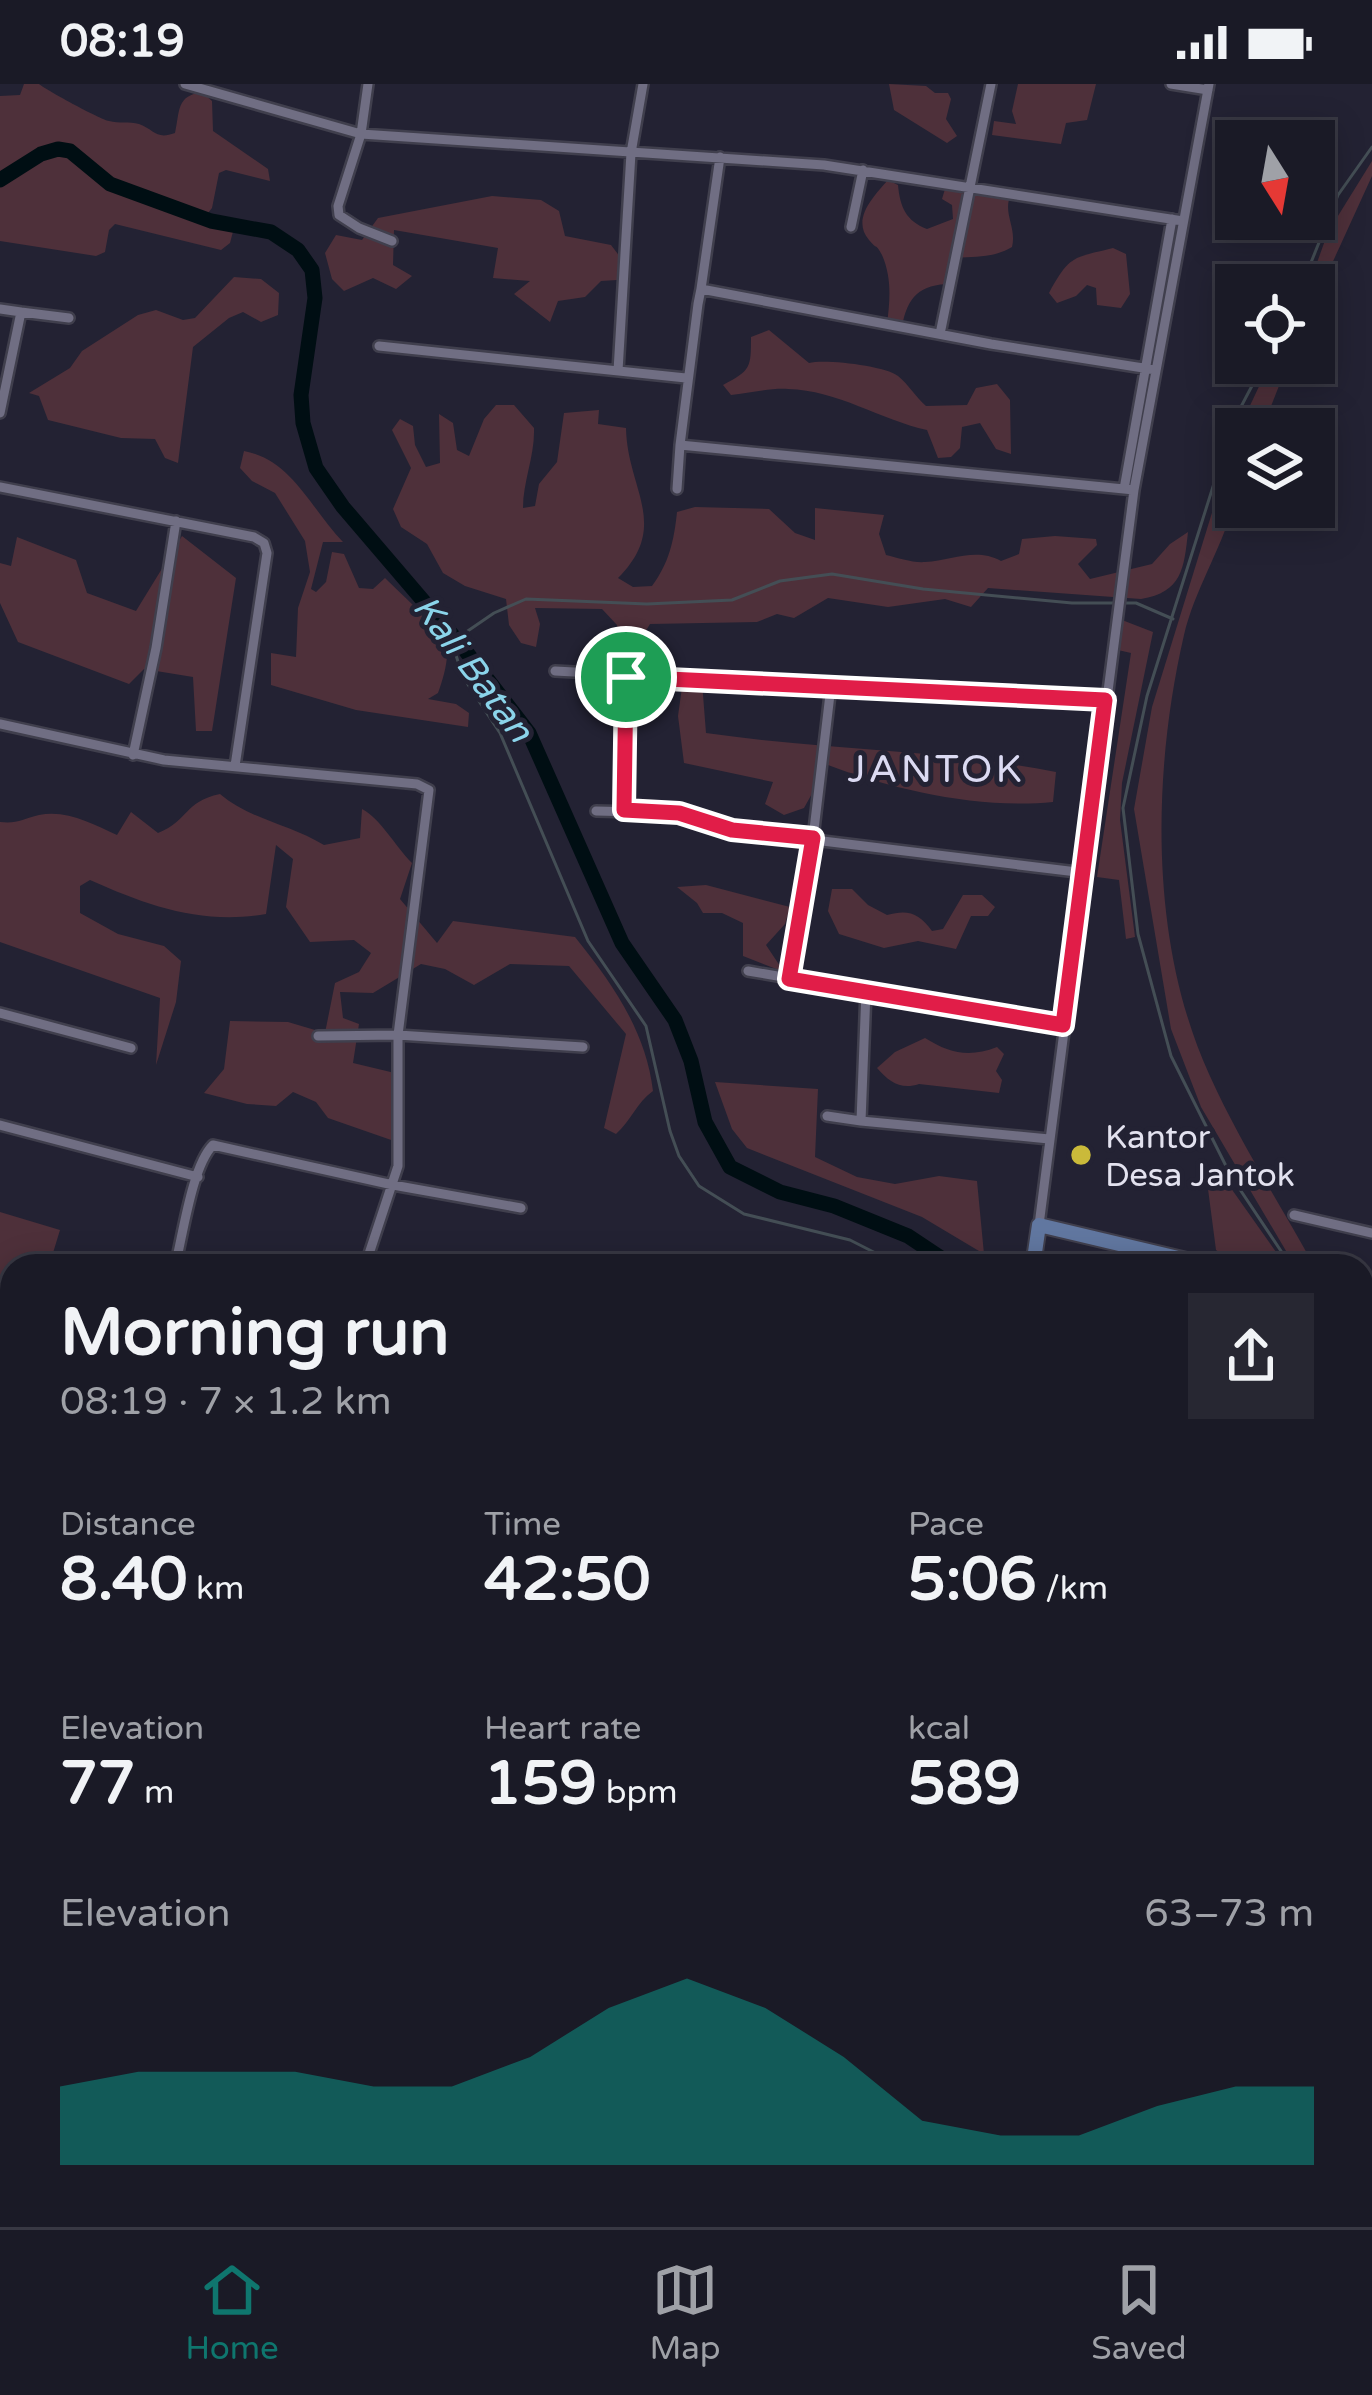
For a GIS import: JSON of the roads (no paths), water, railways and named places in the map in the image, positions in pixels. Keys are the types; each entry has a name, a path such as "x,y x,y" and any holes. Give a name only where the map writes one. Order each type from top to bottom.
{"street":[{"path":"184,84 361,134 863,170 1178,220"},
{"path":"368,84 361,134 339,215 392,241"},
{"path":"618,371 632,152 644,84"},
{"path":"940,334 991,84"},
{"path":"1035,1254 1129,489 1178,220 1208,87 1171,84"},
{"path":"677,489 686,378 720,158"},
{"path":"851,227 863,170"},
{"path":"701,289 1151,369"},
{"path":"0,309 69,318"},
{"path":"0,413 21,312"},
{"path":"379,346 686,378"},
{"path":"680,446 1129,489"},
{"path":"0,487 254,537 266,547 235,766"},
{"path":"133,755 176,521"},
{"path":"555,671 1105,700"},
{"path":"624,810 626,677"},
{"path":"789,979 813,838 831,686"},
{"path":"0,724 133,755 416,784 429,790 398,1035 400,1143 393,1185 369,1254"},
{"path":"596,811 679,813 732,830 1084,873"},
{"path":"748,971 1063,1025"},
{"path":"861,1121 866,991"},
{"path":"0,1013 131,1048"},
{"path":"318,1036 398,1035 584,1047"},
{"path":"827,1116 1049,1139"},
{"path":"0,1125 198,1177"},
{"path":"180,1254 207,1150 220,1145 520,1208"},
{"path":"1294,1215 1372,1233"},
{"path":"1039,1225 1161,1254"}],"waterway":[{"path":"1310,264 1338,195 1372,147"},
{"name":"Kali Batan","path":"0,180 41,154 70,151 110,184 211,221 271,232 298,250 312,270 315,298 301,395 303,423 316,468 529,733 622,943 675,1020 691,1061 705,1122 730,1167 780,1192 834,1206 908,1236 935,1254"},
{"path":"1253,384 1234,420 1147,696 1123,808 1138,934 1171,1056 1231,1176 1283,1254"},
{"path":"877,1254 850,1240 744,1214 699,1186 679,1156 670,1131 646,1026 588,941 500,733 463,677 454,649 456,639 494,613 526,599 647,604 732,600 780,581 832,574 923,589 1072,603 1136,603 1173,619"}],"place":[{"name":"Kantor Desa Jantok","path":"1081,1155"}],"district":[{"name":"JANTOK","path":"936,768"}]}
